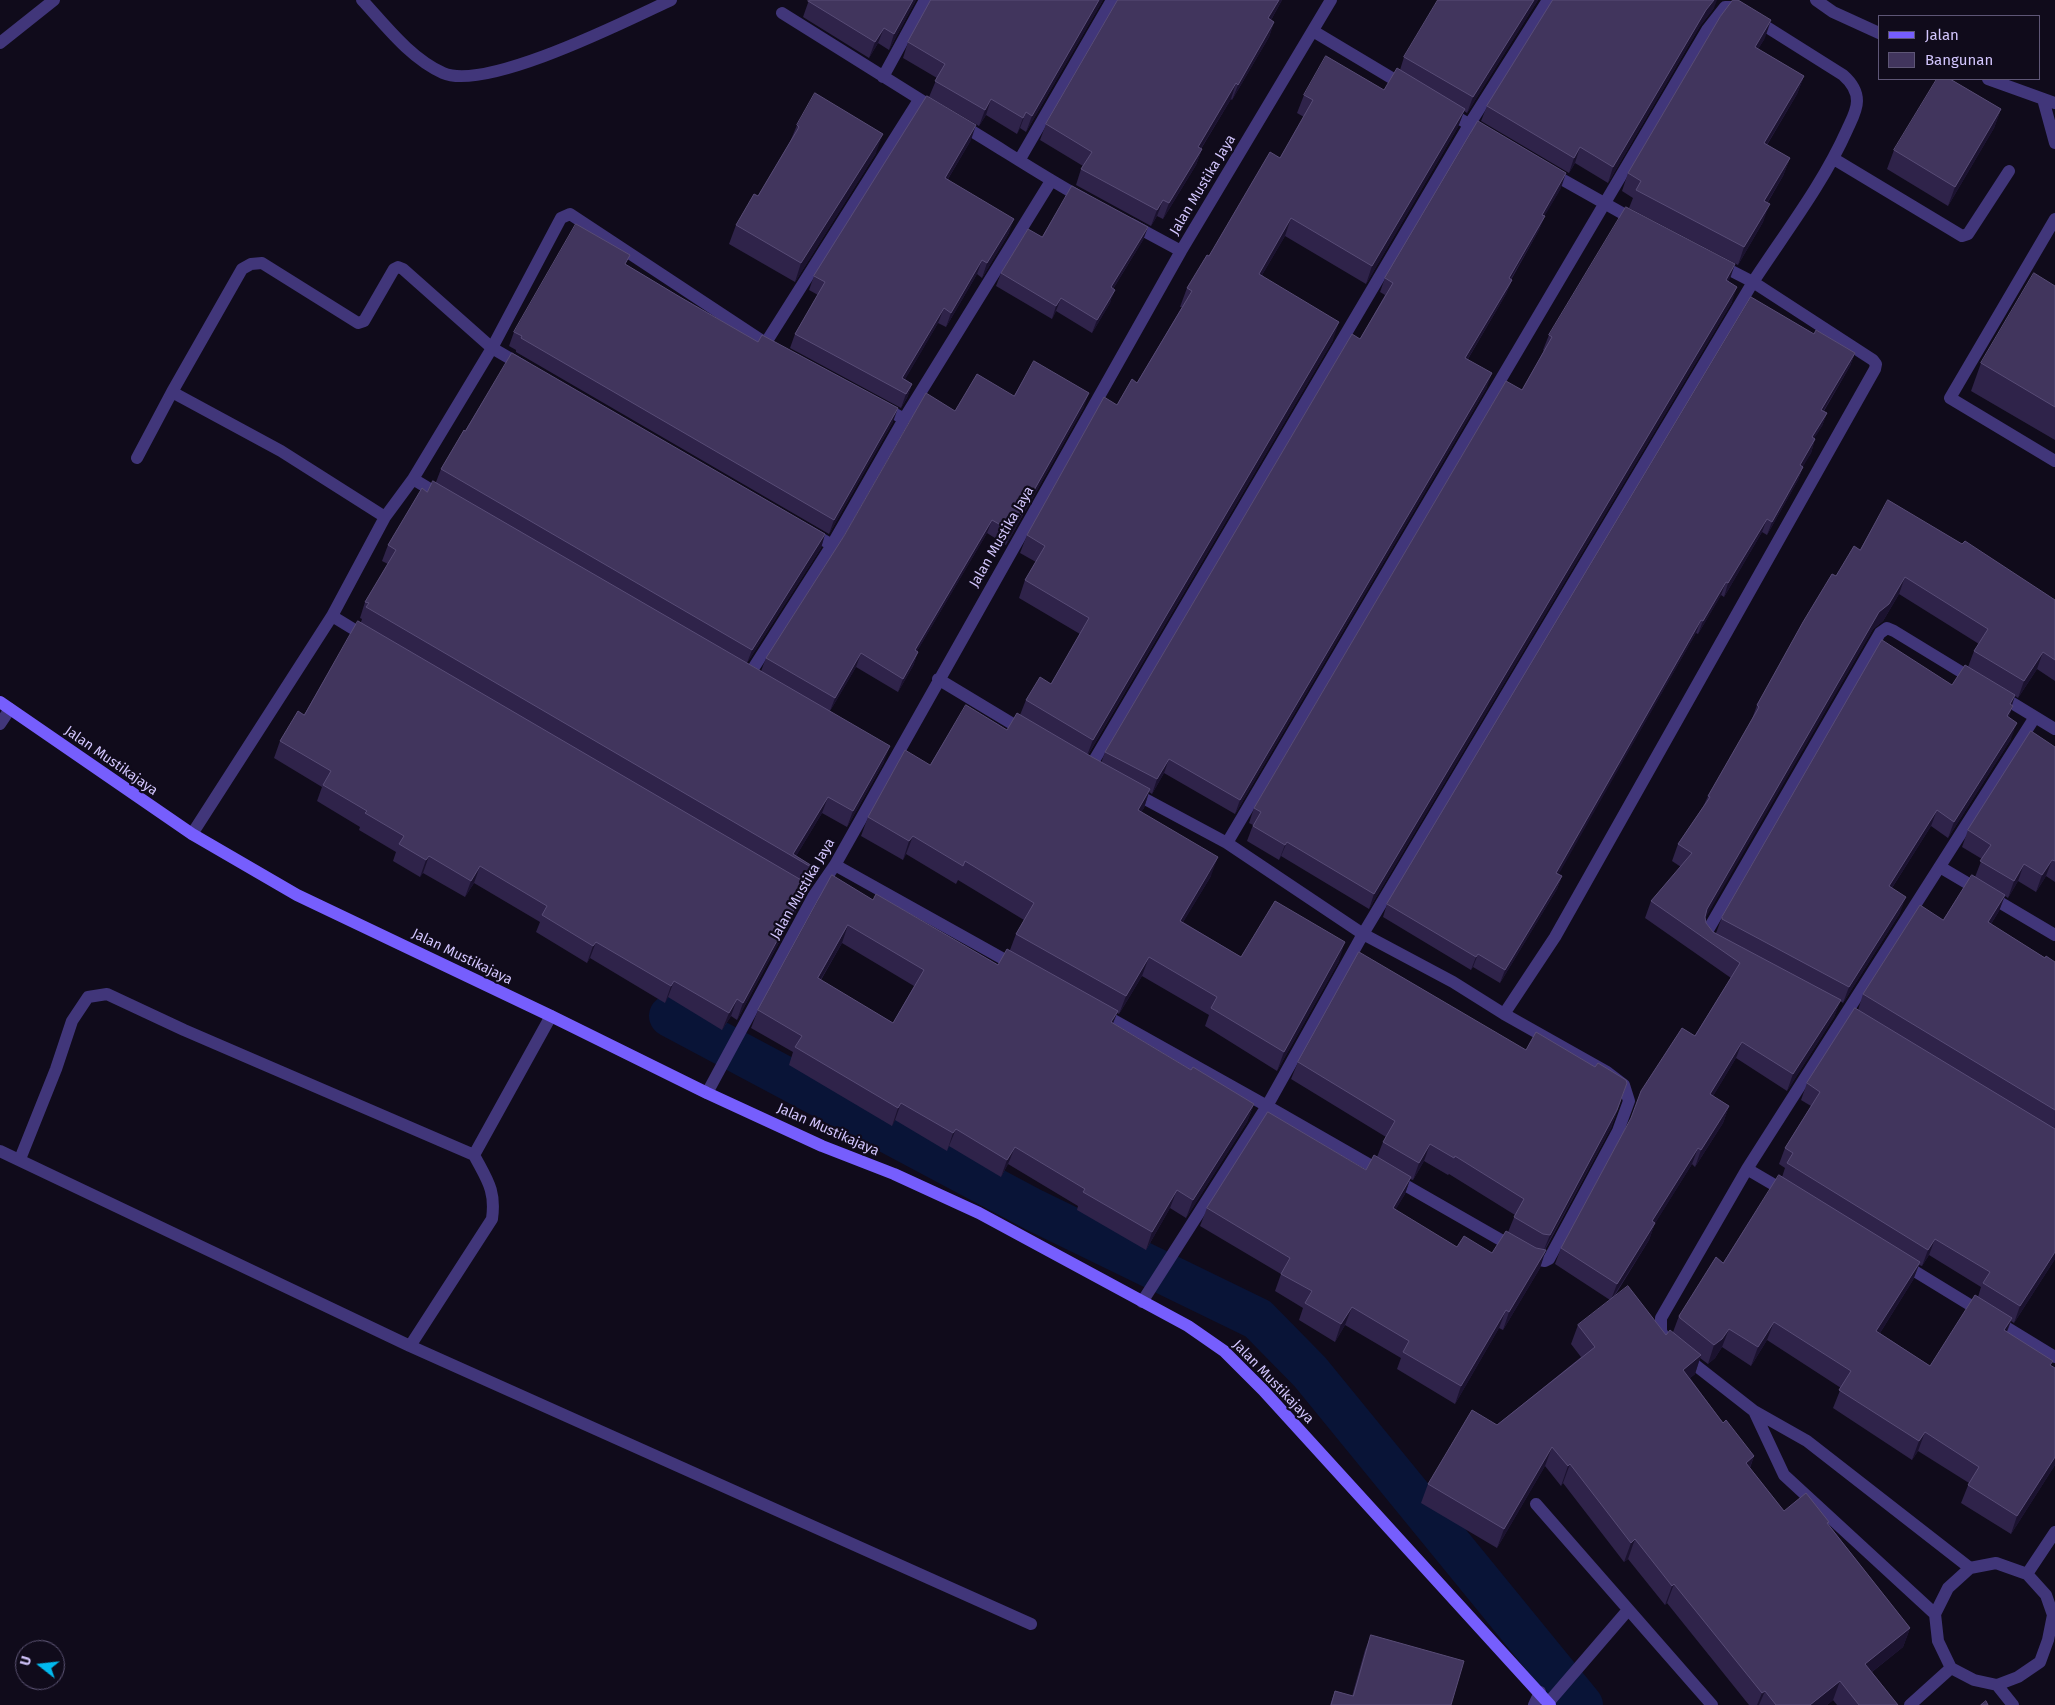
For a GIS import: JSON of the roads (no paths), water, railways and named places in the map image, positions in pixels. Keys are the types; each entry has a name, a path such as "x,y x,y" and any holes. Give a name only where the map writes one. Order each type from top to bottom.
{"main road":[{"name":"Jalan Mustikajaya","path":"5,706 192,834 297,895 707,1093 822,1146 894,1174 979,1213 1188,1326 1224,1351 1263,1390 1549,1704"}],"street":[{"path":"0,43 54,0"},
{"path":"362,0 415,55 445,74 460,76 478,76 531,61 600,33 671,0"},
{"path":"883,77 925,0"},
{"path":"1020,159 1112,0"},
{"name":"Jalan Mustika Jaya","path":"707,1093 809,894 835,865 890,755 938,680 1181,251 1331,0"},
{"path":"1089,769 1469,125 1548,0"},
{"path":"1816,0 1833,12 1878,33"},
{"path":"1142,1302 1267,1106 1363,934 1753,282 1834,159 1856,110 1857,100 1850,82 1735,7 1725,7 1708,30 1227,844"},
{"path":"782,13 919,100 1020,159 1051,181 1094,204"},
{"path":"1313,31 1420,95"},
{"path":"1991,80 2049,101 2055,142"},
{"path":"766,344 919,100"},
{"path":"1436,105 1503,145"},
{"path":"1834,159 1962,236 1968,234 2009,171"},
{"path":"1537,165 1649,228"},
{"path":"749,675 832,544 904,419 1051,181"},
{"path":"192,834 332,616 385,518 413,479 492,348 561,218 570,214 766,344 783,353"},
{"path":"1120,218 1181,251"},
{"path":"2055,220 1950,398 2055,461"},
{"path":"1504,1014 1555,937 1875,369 1876,364 1873,360 1753,282 1710,260"},
{"path":"137,458 242,269 251,264 262,263 358,323 364,321 394,269 398,267 403,268 492,348 535,373"},
{"path":"172,392 282,451 385,518"},
{"path":"869,400 904,419"},
{"path":"413,479 456,504"},
{"path":"798,525 832,544"},
{"path":"332,616 383,646"},
{"path":"1720,946 1711,941 1707,935 1708,930 1880,632 1887,628 1894,631 2055,729"},
{"path":"938,680 1039,739"},
{"path":"0,724 5,706"},
{"path":"1970,1568 1807,1441 1754,1411 1667,1342 1661,1331 1661,1318 1747,1168 2035,717"},
{"path":"1086,1004 1534,1259 1545,1261 1549,1259 1618,1131 1629,1102 1624,1086 1607,1072 1504,1014 1453,982 1363,934 1227,844 1124,788"},
{"path":"835,865 1025,971"},
{"path":"1940,867 2055,935"},
{"path":"20,1159 56,1069 72,1021 88,997 107,994 184,1030 474,1155 491,1187 495,1202 492,1219 410,1346"},
{"path":"474,1155 551,1016"},
{"path":"0,1151 410,1346 1031,1624"},
{"path":"1747,1168 1797,1199"},
{"path":"1889,1255 2055,1357"},
{"path":"1754,1411 1784,1475 1935,1614"},
{"path":"1536,1504 1712,1705"},
{"path":"2027,1574 2055,1532"},
{"path":"1996,1563 2027,1574 2051,1593 2054,1617 2040,1662 2018,1677 1996,1685 1974,1680 1951,1668 1938,1641 1935,1614 1948,1588 1970,1568 1996,1563"},
{"path":"1549,1704 1628,1610"},
{"path":"1910,1705 1951,1668"},
{"path":"1996,1685 2013,1705"},
{"path":"1534,1705 1540,1692"}],"waterway":[{"path":"670,1016 1034,1210 1258,1319 1310,1372 1582,1705"}]}
